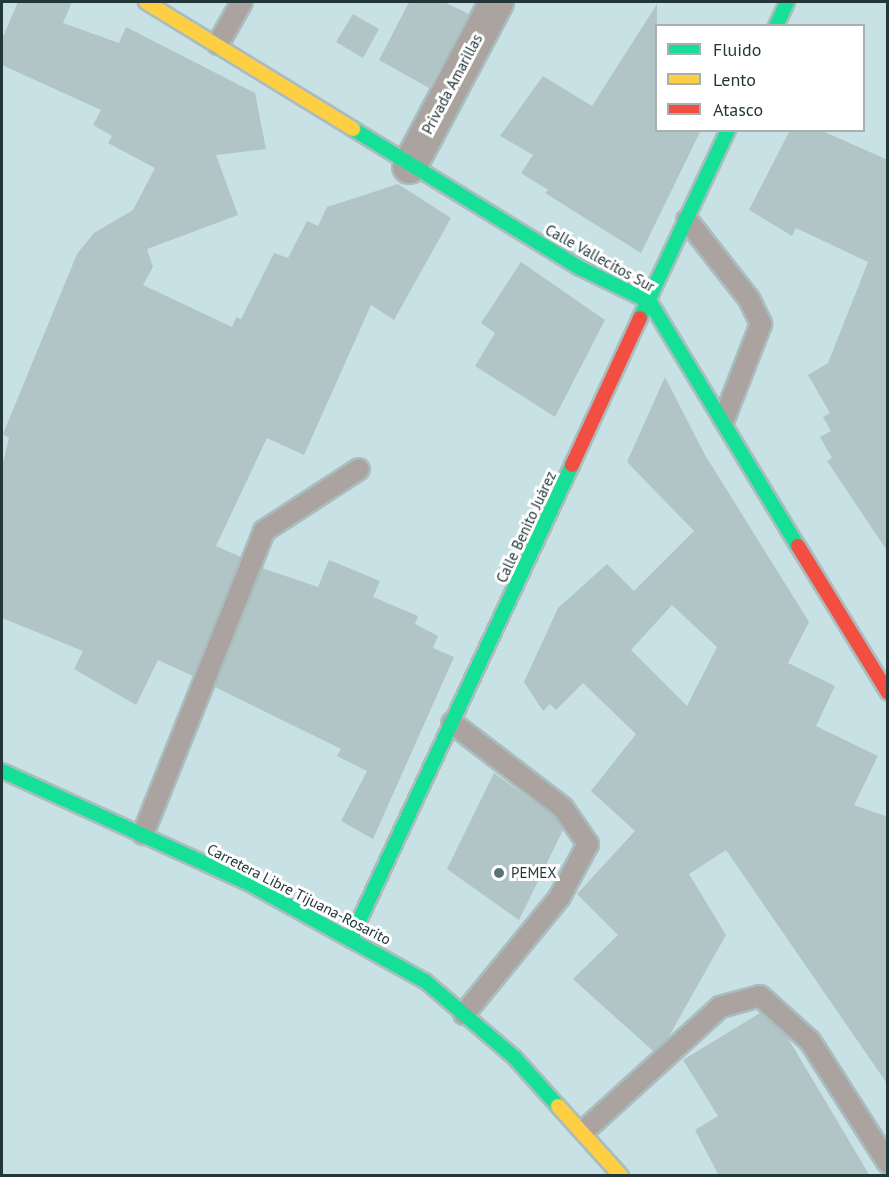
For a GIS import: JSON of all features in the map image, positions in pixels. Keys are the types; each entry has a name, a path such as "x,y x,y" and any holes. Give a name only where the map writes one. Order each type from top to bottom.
{"street":[{"name":"Calle Vallecitos Sur","path":"146,2 218,44 409,166 578,267 650,302 724,419 888,693"},
{"name":"Privada Amarillas","path":"409,166 496,2"},
{"path":"777,24 788,2"},
{"name":"Calle Benito Juárez","path":"352,936 650,302 727,132"},
{"name":"Carretera Libre Tijuana-Rosarito","path":"2,771 143,834 352,936 425,981 464,1014 585,1130 621,1176"}],"lane":[{"path":"218,44 242,2"},
{"path":"687,220 749,299 761,324 724,419"},
{"path":"143,834 264,531 359,469"},
{"path":"452,723 563,808 588,844 559,898 464,1014"},
{"path":"585,1130 720,1006 760,996 810,1041 888,1162"}],"building":[{"path":"18,2 72,2 63,23 119,43 126,27 255,93 266,149 216,155 238,215 147,249 153,267 143,285 232,327 236,317 241,319 274,253 288,258 307,221 318,226 327,207 398,184 451,218 394,320 371,305 304,455 267,438 216,546 241,557 193,676 158,660 136,705 74,669 83,651 2,618 2,467 9,438 3,434 77,254 94,233 133,210 155,168 108,143 112,136 93,125 101,110 2,65 2,39"},
{"path":"409,2 444,2 469,14 429,88 379,60"},
{"path":"657,4 655,132 700,132 641,253 545,193 548,190 521,173 533,155 500,136 543,76 592,106"},
{"path":"353,14 379,29 363,58 336,42"},
{"path":"789,132 825,132 888,160 888,552 827,461 832,458 820,437 831,431 823,417 830,413 808,375 828,363 868,262 796,228 792,236 749,210"},
{"path":"521,262 605,320 555,417 475,366 495,333 481,323"},
{"path":"665,377 705,455 809,622 788,663 835,686 816,726 878,756 854,805 888,817 888,1085 726,850 689,874 726,935 668,1038 653,1051 573,979 618,935 577,894 635,831 591,791 636,734 583,683 556,710 550,704 543,711 524,682 558,608 607,564 634,591 694,531 627,462","holes":["672,605 717,647 687,706 631,650"]},
{"path":"329,560 380,581 373,597 418,616 415,624 438,636 433,648 454,657 373,839 341,821 367,771 337,756 341,749 215,687 262,568 318,587"},
{"path":"494,773 555,817 563,830 519,920 447,869"},
{"path":"760,1013 786,1035 870,1176 719,1176 695,1130 718,1116 683,1060"}],"traffic: fast":[{"path":"777,24 787,2"},
{"path":"353,129 578,267 650,302 798,546"},
{"path":"640,318 727,132"},
{"path":"352,936 572,465"},
{"path":"2,771 248,883 425,981 514,1057 558,1106"}],"traffic: slow":[{"path":"146,2 353,129"},
{"path":"558,1106 621,1176"}],"traffic: jam":[{"path":"572,465 640,318"},
{"path":"798,546 888,693"}],"place":[{"name":"PEMEX","path":"499,873"}]}
